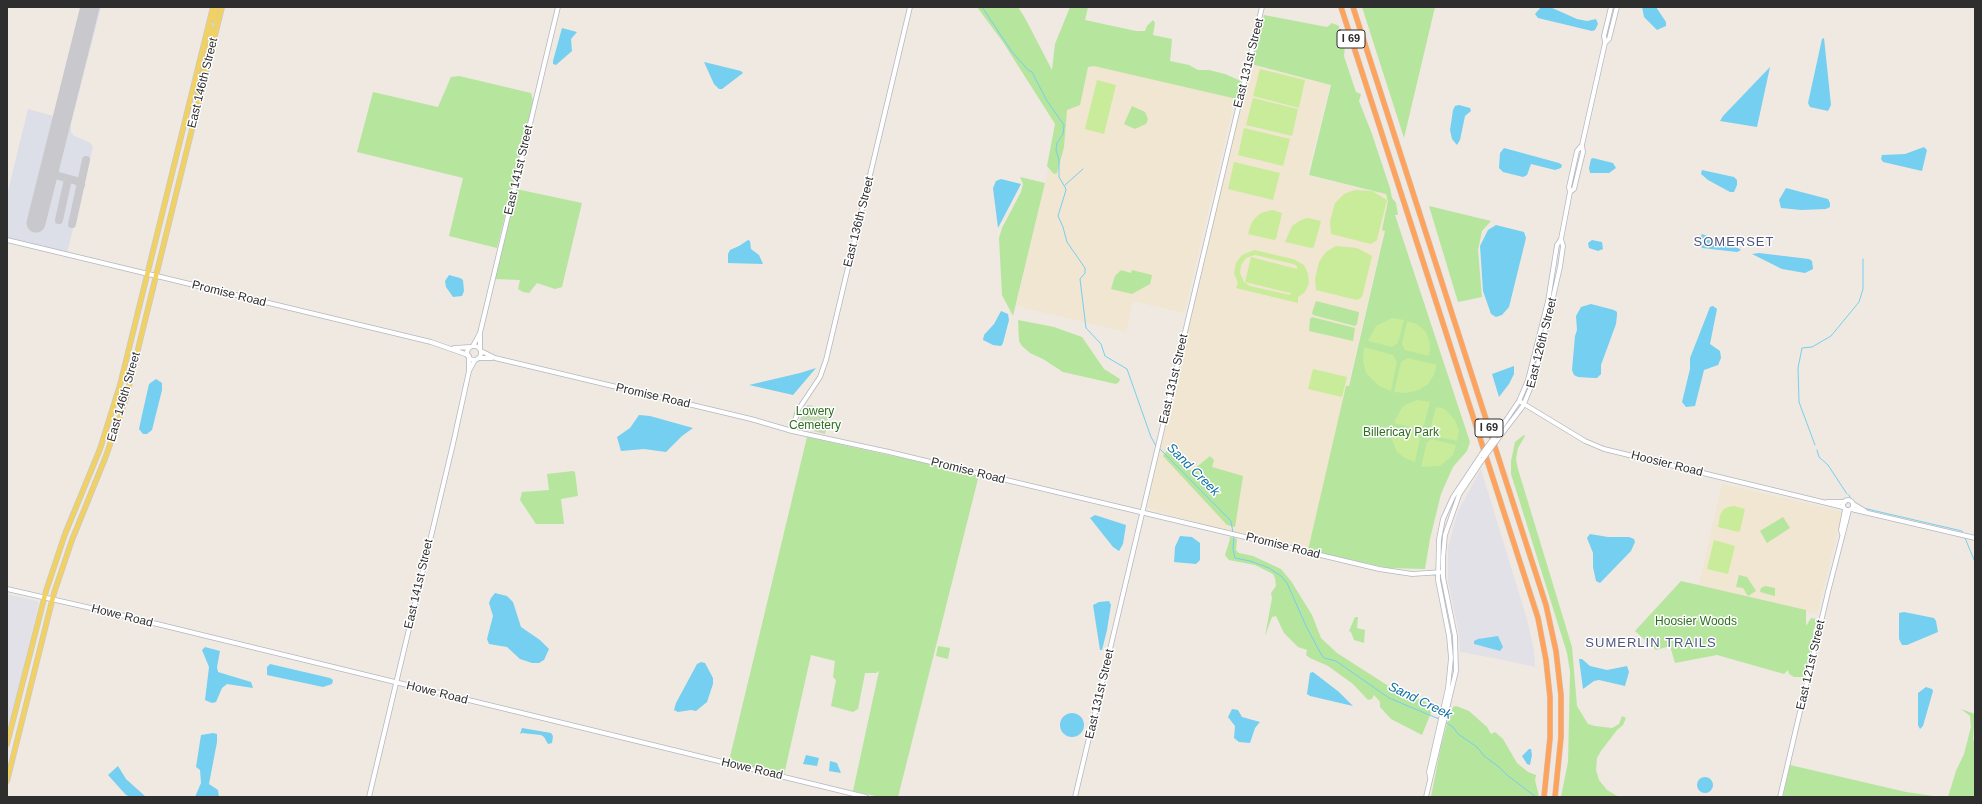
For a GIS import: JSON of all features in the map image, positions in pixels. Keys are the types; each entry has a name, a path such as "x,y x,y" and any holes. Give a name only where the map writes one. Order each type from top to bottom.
{"highway":[{"name":"I 69","path":"1341,7 1538,618 1546,660 1550,697 1550,738 1544,797"},
{"name":"I 69","path":"1353,7 1550,620 1559,671 1561,706 1560,741 1555,797"}],"main road":[{"name":"East 146th Street","path":"7,744 44,598 62,542 94,464 112,414 148,274 213,7"},
{"path":"216,7 214,18 217,27"},
{"name":"East 146th Street","path":"7,781 52,600 70,545 117,427 128,388 222,7"},
{"path":"197,108 199,82 212,30 209,23"}],"street":[{"name":"East 141st Street","path":"369,797 453,444 469,371 468,356 480,333 558,7"},
{"name":"East 136th Street","path":"792,431 801,405 820,377 826,360 910,7"},
{"name":"East 131st Street","path":"1075,797 1262,7"},
{"name":"East 126th Street","path":"1606,43 1604,36 1611,7"},
{"name":"East 126th Street","path":"1445,712 1450,675 1451,652 1437,573 1439,539 1447,510 1460,483 1519,401 1533,365 1549,293 1557,245 1561,239 1570,192 1569,187 1577,151 1582,146 1606,43 1609,39 1617,7"},
{"name":"East 126th Street","path":"1426,797 1430,777 1429,772 1455,675 1456,650 1443,572 1444,541 1451,512 1461,491 1524,404 1535,377 1551,309 1563,246 1561,239"},
{"name":"Promise Road","path":"7,240 451,348 477,359 495,358"},
{"name":"East 141st Street","path":"469,371 481,350 480,333"},
{"name":"Promise Road","path":"451,348 472,347 495,358 751,419 792,431 871,448 1392,572 1412,574 1443,572"},
{"name":"Hoosier Road","path":"1519,401 1582,439 1604,449 1825,502 1847,509 1975,538"},
{"name":"Hoosier Road","path":"1825,502 1850,501 1866,513"},
{"path":"1845,502 1847,509 1853,504"},
{"name":"East 121st Street","path":"1780,797 1842,534 1844,532 1847,509"},
{"name":"Howe Road","path":"7,589 104,611 866,797"}],"shaded area":[{"path":"80,7 101,7 71,124 71,132 74,136 89,142 93,147 67,253 7,240 7,195 28,109 53,116"},
{"path":"1074,60 1235,98 1184,313 1133,301 1126,332 1016,306"},
{"path":"1250,65 1330,84 1307,176 1388,194 1391,201 1309,551 1282,543 1272,542 1207,526 1147,508"},
{"path":"1481,469 1527,619 1534,651 1535,667 1460,652 1459,634 1448,581 1448,547 1458,511"},
{"path":"1722,484 1840,511 1842,513 1817,614 1699,585"},
{"path":"7,594 38,601 39,603 7,738"}],"green space":[{"path":"977,7 1018,7 1052,70 1055,44 1070,7 1088,7 1085,20 1136,31 1145,31 1147,26 1153,20 1155,23 1153,35 1172,39 1170,61 1189,65 1198,70 1209,70 1225,74 1241,81 1237,99 1094,66 1088,67 1080,105 1067,110 1064,147 1057,173 1054,174 1047,166 1055,124 1003,42"},
{"path":"1362,7 1435,7 1404,138"},
{"name":"Billericay Park","path":"1264,15 1327,27 1332,23 1339,26 1339,37 1345,45 1344,56 1356,92 1361,94 1359,101 1372,134 1392,198 1396,203 1398,215 1395,215 1470,442 1467,451 1453,467 1441,494 1430,539 1425,569 1388,568 1308,550 1346,386 1349,386 1385,231 1382,230 1388,201 1386,194 1309,175 1331,85 1251,64"},
{"path":"1260,69 1305,80 1299,108 1253,96"},
{"path":"459,76 531,93 533,101 497,248 449,236 463,178 357,152 373,92 438,107 451,77"},
{"path":"1097,80 1116,85 1104,134 1085,129"},
{"path":"1253,98 1298,109 1292,136 1246,125"},
{"path":"1132,106 1145,112 1148,119 1146,124 1135,129 1124,124"},
{"path":"1244,128 1290,139 1283,166 1238,155"},
{"path":"1234,162 1280,173 1273,200 1228,189"},
{"path":"1020,177 1045,183 1013,316 1002,295 999,238 1002,228 1021,192 1023,184"},
{"path":"516,189 582,203 562,287 555,289 537,283 529,293 518,289 520,280 494,279"},
{"path":"1355,190 1372,191 1387,200 1377,240 1371,244 1331,234 1330,221 1335,203 1344,194"},
{"path":"1429,206 1491,221 1482,231 1478,250 1482,297 1458,302"},
{"path":"1272,210 1282,213 1276,239 1274,240 1248,234 1251,224 1255,218 1261,213"},
{"path":"1308,218 1321,221 1314,247 1312,248 1285,242 1292,226 1301,220"},
{"path":"1336,246 1357,248 1372,256 1362,297 1357,300 1316,290 1315,279 1319,262 1326,252"},
{"path":"1254,250 1293,259 1304,265 1308,274 1309,283 1305,292 1298,297 1298,303 1236,288 1238,283 1234,273 1236,263 1242,255","holes":["1255,255 1297,266 1297,269 1251,257 1245,282 1290,293 1291,291 1290,295 1250,286 1244,282 1240,273 1241,265 1246,258"]},
{"path":"1121,270 1131,273 1132,270 1152,275 1150,284 1132,294 1111,289 1115,276"},
{"path":"1316,301 1359,312 1357,324 1355,326 1313,315 1312,313"},
{"path":"1312,317 1355,328 1353,341 1309,331 1310,319"},
{"path":"1392,318 1404,320 1398,343 1392,347 1368,341 1376,326"},
{"path":"1018,320 1054,327 1082,337 1104,369 1120,379 1119,382 1116,384 1063,372 1043,359 1030,353 1019,341"},
{"path":"1407,321 1417,324 1426,332 1430,344 1429,356 1405,350 1402,344"},
{"path":"1364,347 1393,355 1397,362 1391,391 1379,386 1366,373 1363,361"},
{"path":"1408,358 1437,365 1434,375 1428,384 1419,390 1406,393 1394,392 1401,362"},
{"path":"1313,369 1347,377 1342,397 1308,389"},
{"path":"1417,400 1430,402 1424,425 1418,429 1394,423 1401,409 1405,405"},
{"name":"Lowery Cemetery","path":"809,405 830,410 825,434 798,427 804,407"},
{"path":"1436,407 1445,409 1455,420 1459,430 1457,441 1433,436 1430,430"},
{"path":"1394,427 1417,432 1420,439 1415,462 1405,458 1397,452 1392,440"},
{"path":"1524,435 1525,436 1518,448 1516,459 1572,647 1577,706 1588,724 1595,726 1612,728 1619,724 1622,716 1626,718 1623,725 1617,730 1597,758 1596,770 1599,780 1607,790 1619,797 1561,797 1568,762 1570,672 1567,653 1511,474 1511,461 1515,442"},
{"path":"807,437 979,475 898,797 880,797 853,791 879,671 876,673 865,673 858,709 853,712 831,706 836,680 833,677 835,661 811,655 784,775 729,761"},
{"path":"1432,439 1456,445 1453,455 1440,466 1421,467 1427,442"},
{"path":"1168,449 1185,468 1189,470 1193,470 1210,456 1214,460 1212,467 1243,476 1235,527 1227,525 1163,456"},
{"path":"575,472 578,496 561,499 564,524 536,524 520,500 522,492 549,490 547,474"},
{"path":"1734,506 1745,509 1740,531 1738,532 1718,527 1720,515 1723,510"},
{"path":"1783,517 1790,528 1767,543 1760,531"},
{"path":"1231,537 1237,539 1236,550 1239,553 1253,556 1281,569 1291,581 1312,615 1321,638 1337,653 1390,687 1426,702 1431,713 1422,735 1391,719 1380,707 1380,702 1374,695 1372,699 1368,700 1353,684 1328,666 1306,655 1307,650 1298,647 1284,633 1276,616 1272,617 1265,636 1272,598 1271,593 1276,586 1275,578 1273,574 1255,565 1229,560 1225,555 1230,539 1229,538"},
{"path":"1714,540 1735,546 1728,574 1707,569"},
{"path":"1739,575 1747,577 1756,591 1748,596 1743,588 1736,587"},
{"name":"Hoosier Woods","path":"1681,581 1806,610 1806,626 1811,618 1817,619 1817,622 1813,631 1814,638 1804,677 1794,677 1789,674 1788,670 1784,674 1717,655 1675,663 1670,646 1656,650 1635,631"},
{"path":"1765,586 1775,588 1775,596 1760,592 1761,588"},
{"path":"1355,617 1358,617 1357,628 1365,630 1364,643 1354,640 1351,632 1349,631"},
{"path":"938,646 950,648 948,659 936,656"},
{"path":"1456,706 1469,711 1487,727 1491,734 1495,732 1503,739 1517,763 1528,772 1536,775 1535,780 1539,797 1431,797 1441,746 1450,713 1453,707"},
{"path":"1961,709 1975,714 1973,739 1975,744 1975,797 1948,797 1956,771 1964,754 1971,727 1970,716"},
{"path":"1790,765 1906,792 1940,797 1783,797"}],"water":[{"path":"1541,7 1550,7 1577,19 1587,21 1596,19 1598,24 1595,30 1592,31 1538,18 1535,14"},
{"path":"1642,7 1656,7 1666,22 1666,26 1657,30 1644,17"},
{"path":"562,28 577,32 571,39 572,51 556,65 553,64 553,61"},
{"path":"1824,38 1831,105 1828,111 1810,107 1808,103 1822,39"},
{"path":"704,62 741,71 743,73 722,89 719,89 714,84"},
{"path":"1770,67 1757,127 1720,121 1723,116"},
{"path":"1459,105 1470,108 1471,111 1465,116 1460,140 1457,145 1452,139 1450,130 1453,110 1455,106"},
{"path":"1924,147 1927,150 1922,171 1883,162 1881,159 1882,155 1905,154"},
{"path":"1504,148 1562,165 1561,168 1555,170 1531,164 1527,175 1523,177 1503,172 1499,168 1500,153"},
{"path":"1593,158 1613,163 1616,168 1609,173 1590,173 1589,168 1591,159"},
{"path":"1702,170 1734,177 1737,180 1737,185 1734,192 1730,192 1708,180 1701,174"},
{"path":"1001,179 1021,184 998,228 993,188 996,181"},
{"path":"1786,188 1828,199 1830,207 1826,209 1801,210 1781,208 1779,200"},
{"path":"1496,225 1524,232 1526,238 1509,307 1502,315 1496,317 1491,314 1483,291 1480,246 1488,230"},
{"path":"1702,234 1741,250 1737,252 1702,248 1698,242"},
{"path":"748,240 750,241 751,249 759,255 763,264 728,263 728,254 730,250"},
{"path":"1592,240 1602,242 1603,249 1598,251 1589,248 1588,243"},
{"path":"1759,253 1809,259 1812,261 1813,269 1805,273 1782,269 1752,254"},
{"path":"449,275 463,280 464,291 462,296 453,297 446,287 445,281"},
{"path":"1591,304 1617,312 1616,324 1601,365 1601,374 1597,378 1578,377 1574,375 1572,370 1575,336 1577,330 1576,316 1581,307"},
{"path":"1713,306 1717,309 1710,344 1720,351 1721,358 1718,365 1704,370 1695,406 1686,407 1682,402 1690,369 1690,358 1710,307"},
{"path":"1001,311 1008,314 1009,320 1001,346 993,345 983,340 984,335 994,324"},
{"path":"1514,366 1514,374 1509,384 1499,397 1492,374"},
{"path":"816,368 793,395 749,385 800,373"},
{"path":"156,379 162,383 162,390 152,430 147,434 143,434 139,429 149,384"},
{"path":"639,415 650,416 693,428 682,436 666,452 644,449 621,451 617,437 630,428"},
{"path":"1095,515 1126,525 1123,544 1119,551 1113,547 1090,518"},
{"path":"1590,534 1608,537 1629,537 1634,539 1635,542 1631,551 1600,583 1596,581 1593,567 1593,553 1587,538"},
{"path":"1180,536 1192,537 1200,543 1200,560 1196,564 1174,562 1175,547"},
{"path":"495,593 507,596 513,602 521,627 540,640 549,649 544,660 539,663 532,663 520,659 507,647 489,644 487,639 493,616 489,603"},
{"path":"1109,601 1111,605 1107,630 1102,650 1100,650 1093,605 1099,602"},
{"path":"1904,612 1934,618 1938,632 1907,645 1902,645 1899,639 1899,613"},
{"path":"1498,636 1503,647 1500,651 1474,644 1474,641 1478,639"},
{"path":"205,647 220,651 217,667 218,672 251,682 253,688 227,684 222,688 216,702 212,703 205,700 209,667 202,650"},
{"path":"1579,659 1582,659 1590,666 1607,670 1627,666 1629,672 1625,686 1599,680 1594,681 1583,689"},
{"path":"701,662 705,663 713,678 713,684 707,702 696,711 691,710 678,712 674,710 676,703 697,664"},
{"path":"270,664 330,678 333,680 332,684 323,687 267,675 267,667"},
{"path":"1313,672 1339,692 1353,706 1307,694 1310,673"},
{"path":"1926,687 1932,689 1933,691 1923,726 1920,729 1918,725 1918,693"},
{"path":"1232,709 1238,710 1242,717 1260,722 1255,728 1250,743 1239,742 1234,738 1235,726 1228,717"},
{"path":"1072,713 1081,716 1084,725 1081,734 1072,737 1063,734 1060,725 1063,716"},
{"path":"522,728 551,733 553,736 552,743 548,744 541,735 520,734"},
{"path":"213,733 217,734 217,742 209,784 218,790 219,797 195,797 201,783 200,770 196,767 201,735"},
{"path":"1529,749 1531,749 1532,755 1530,765 1527,764 1522,756"},
{"path":"806,755 819,758 817,766 803,764"},
{"path":"830,761 837,763 841,773 829,771"},
{"path":"118,766 126,779 146,797 131,797 126,795 108,775"},
{"path":"1705,777 1712,782 1713,785 1708,792 1705,793 1698,788 1697,785 1702,778"}],"waterway":[{"name":"Sand Creek","path":"982,7 1012,52 1028,70 1032,72 1047,101 1064,125 1063,134 1057,143 1056,150 1059,160 1059,177 1066,190 1058,216 1067,242 1085,268 1085,273 1080,279 1086,328 1101,344 1105,356 1127,369 1151,437 1156,446"},
{"path":"1065,185 1083,169"},
{"path":"1815,445 1799,402 1798,368 1802,348 1812,347 1831,336 1859,302 1863,289 1863,259"},
{"name":"Sand Creek","path":"1159,448 1231,521 1233,533"},
{"path":"1817,450 1819,457 1828,465 1847,494"},
{"path":"1849,495 1852,502"},
{"path":"1863,508 1962,531 1963,534"},
{"name":"Sand Creek","path":"1234,536 1233,549 1235,558 1250,561 1269,568 1281,576 1287,583 1306,626 1324,658 1336,661 1389,698 1439,719"},
{"path":"1965,538 1975,562"},
{"name":"Sand Creek","path":"1445,722 1453,727 1458,734 1477,747 1484,756 1507,775 1536,797"}],"taxiway":[{"path":"72,224 86,160"},
{"path":"48,173 77,181 81,185"},
{"path":"59,220 68,179"}],"runway":[{"path":"36,223 90,7"}],"district":[{"name":"SOMERSET","path":"1734,242"},
{"name":"SUMERLIN TRAILS","path":"1651,643"}]}
